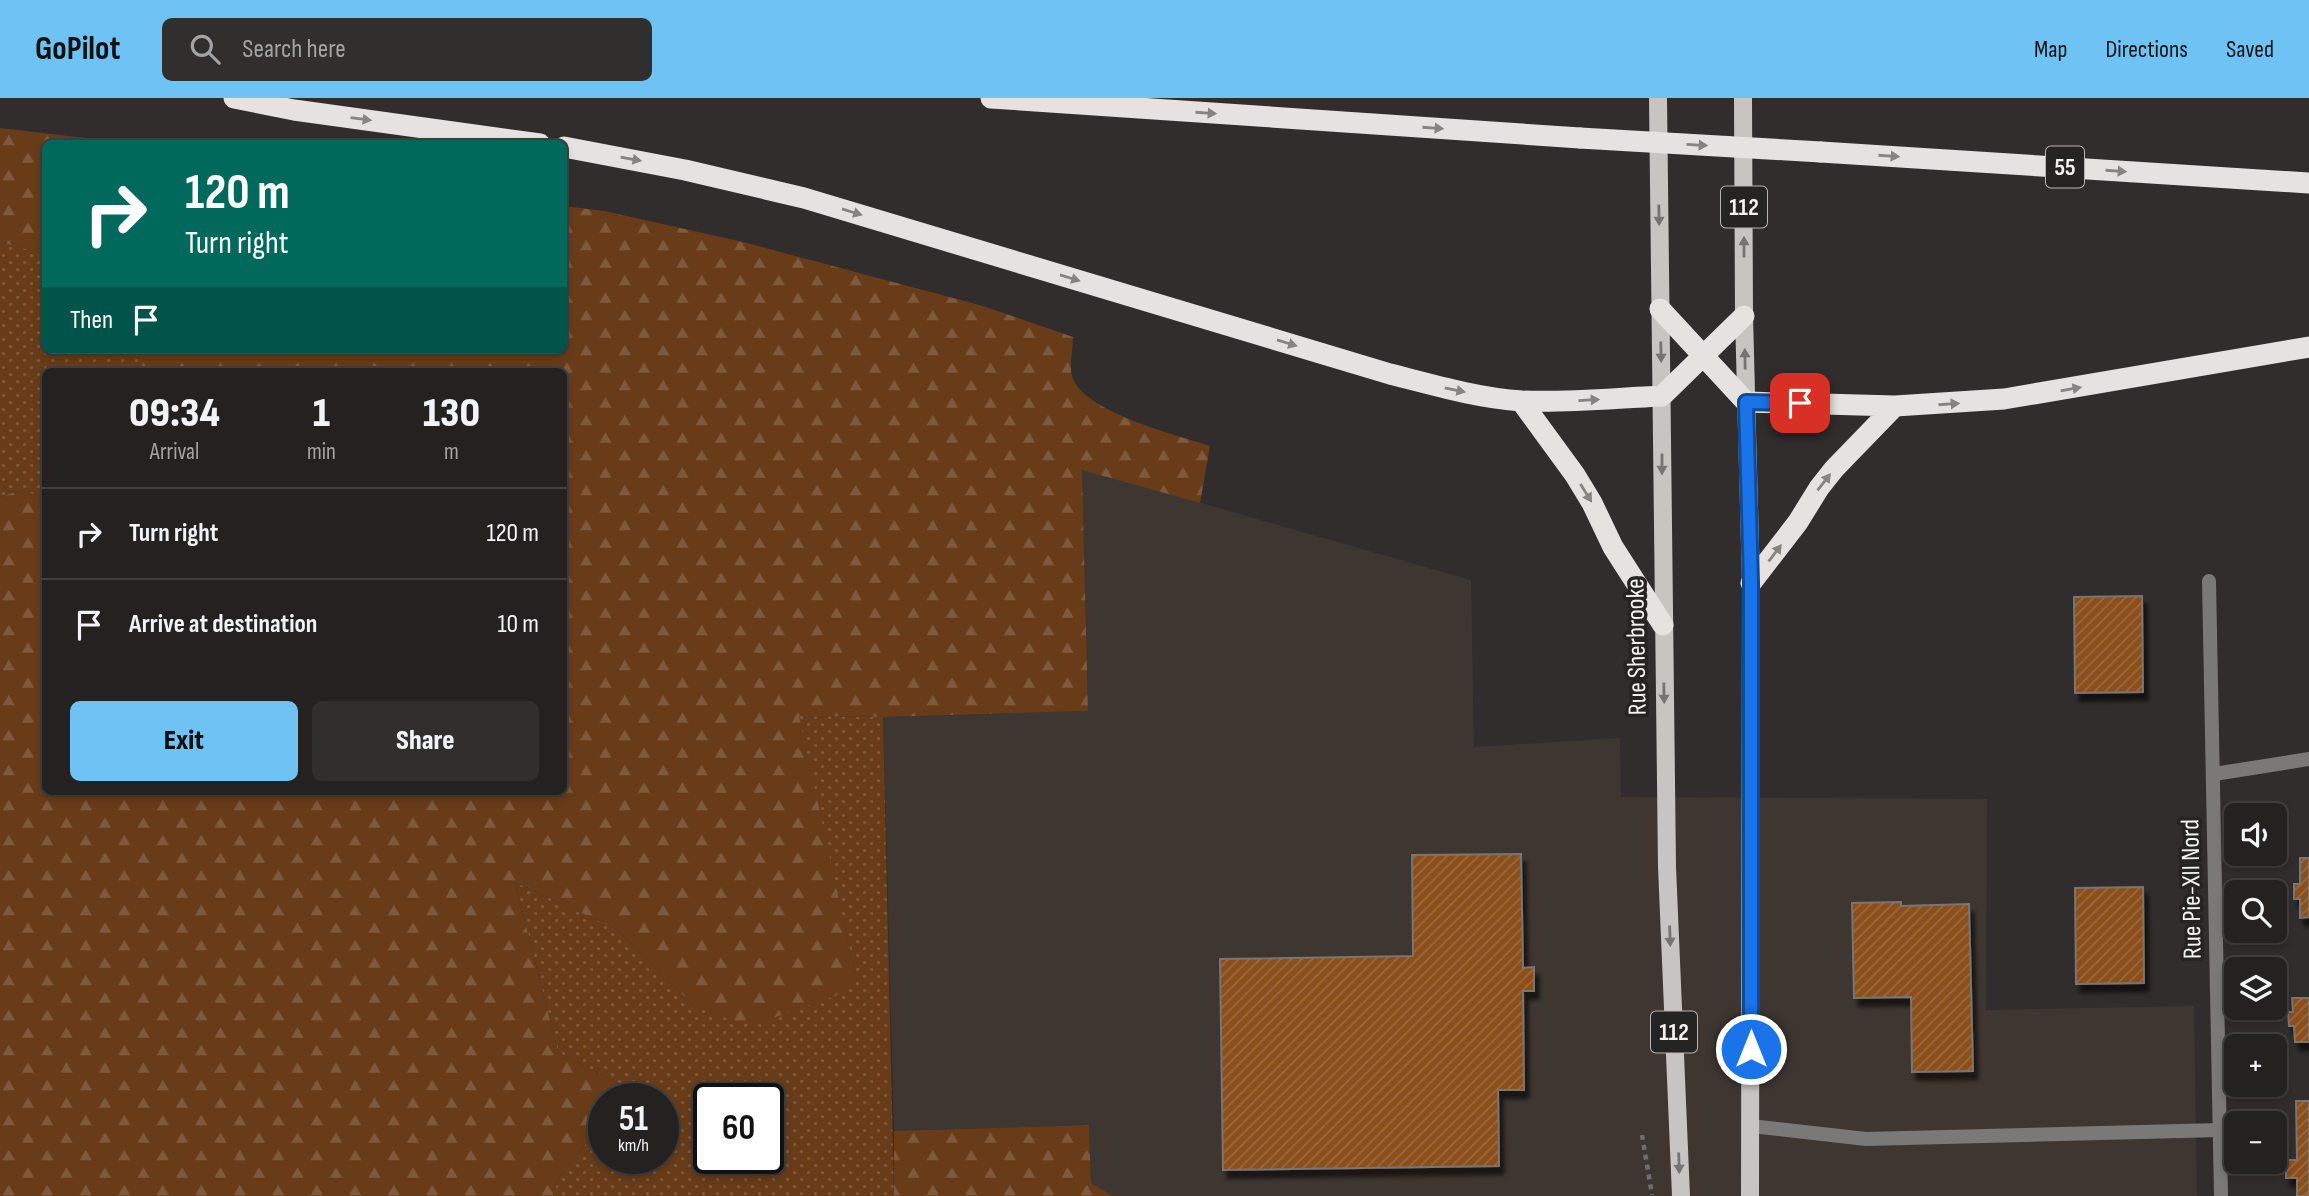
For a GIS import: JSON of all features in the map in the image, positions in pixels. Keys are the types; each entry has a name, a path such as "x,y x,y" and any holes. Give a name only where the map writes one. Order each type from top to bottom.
{"highway":[{"path":"233,98 293,110 512,140"},
{"name":"55","path":"991,98 2309,183"},
{"path":"567,148 685,170 804,198 1390,374 1479,395 1521,401 1662,396 1744,316"},
{"path":"1660,309 1746,402 1895,406 1977,402 2036,395 2309,347"},
{"path":"1521,401 1575,475 1613,547 1663,625"},
{"path":"1751,583 1834,469 1895,406"}],"main road":[{"name":"Rue Sherbrooke","path":"1658,98 1667,867 1681,1196"},
{"name":"112","path":"1742,98 1751,583 1749,1196"}],"street":[{"name":"Rue Pie-XII Nord","path":"2209,581 2221,1196"},
{"path":"2214,774 2309,759"},
{"path":"1751,1126 1866,1139 2220,1130"}],"path":[{"path":"1642,1135 1652,1196"}],"shaded area":[{"path":"1082,469 1471,580 1474,747 1620,738 1621,797 1987,799 1986,1010 2194,1006 2197,1196 1113,1196 1091,1183 1089,1125 894,1131 883,717 1088,711"}],"green space":[{"path":"0,128 102,140 42,140 42,253 0,242"},
{"path":"567,206 604,211 743,242 983,306 1073,337 1072,376 1079,389 1093,401 1154,429 1210,446 1200,503 1082,470 1088,711 883,717 799,716 855,974 836,996 761,1022 737,1022 695,1007 616,929 515,882 558,1052 617,1083 588,1083 588,1141 558,1179 553,1196 0,1196 0,497 22,490 42,498 42,795 567,795 567,368 139,368 137,354 567,354"},
{"path":"0,242 42,253 42,354 137,354 139,368 42,368 42,498 22,490 0,497"},
{"path":"798,716 883,717 894,1196 553,1196 558,1179 588,1141 588,1174 679,1174 679,1083 617,1083 558,1052 515,882 616,929 695,1007 855,974"},
{"path":"1089,1125 1091,1183 1113,1196 894,1196 894,1131"}],"building":[{"path":"2142,596 2143,692 2075,693 2074,597"},
{"path":"1521,854 1523,968 1534,967 1534,991 1523,991 1524,1090 1498,1090 1499,1166 1223,1170 1220,959 1413,956 1412,855"},
{"path":"2300,858 2309,858 2309,917 2300,918 2300,899 2294,899 2294,884 2300,884"},
{"path":"2143,887 2144,983 2076,984 2075,888"},
{"path":"1901,902 1901,906 1969,904 1973,1071 1912,1072 1911,997 1854,998 1852,903"},
{"path":"2292,998 2309,998 2309,1042 2295,1042 2294,1026 2289,1026 2288,1012 2293,1012"},
{"path":"2296,1101 2309,1101 2309,1196 2297,1196 2297,1178 2286,1178 2287,1160 2297,1160"}],"route":[{"path":"1751,1049 1751,583 1746,402 1800,403"}]}
